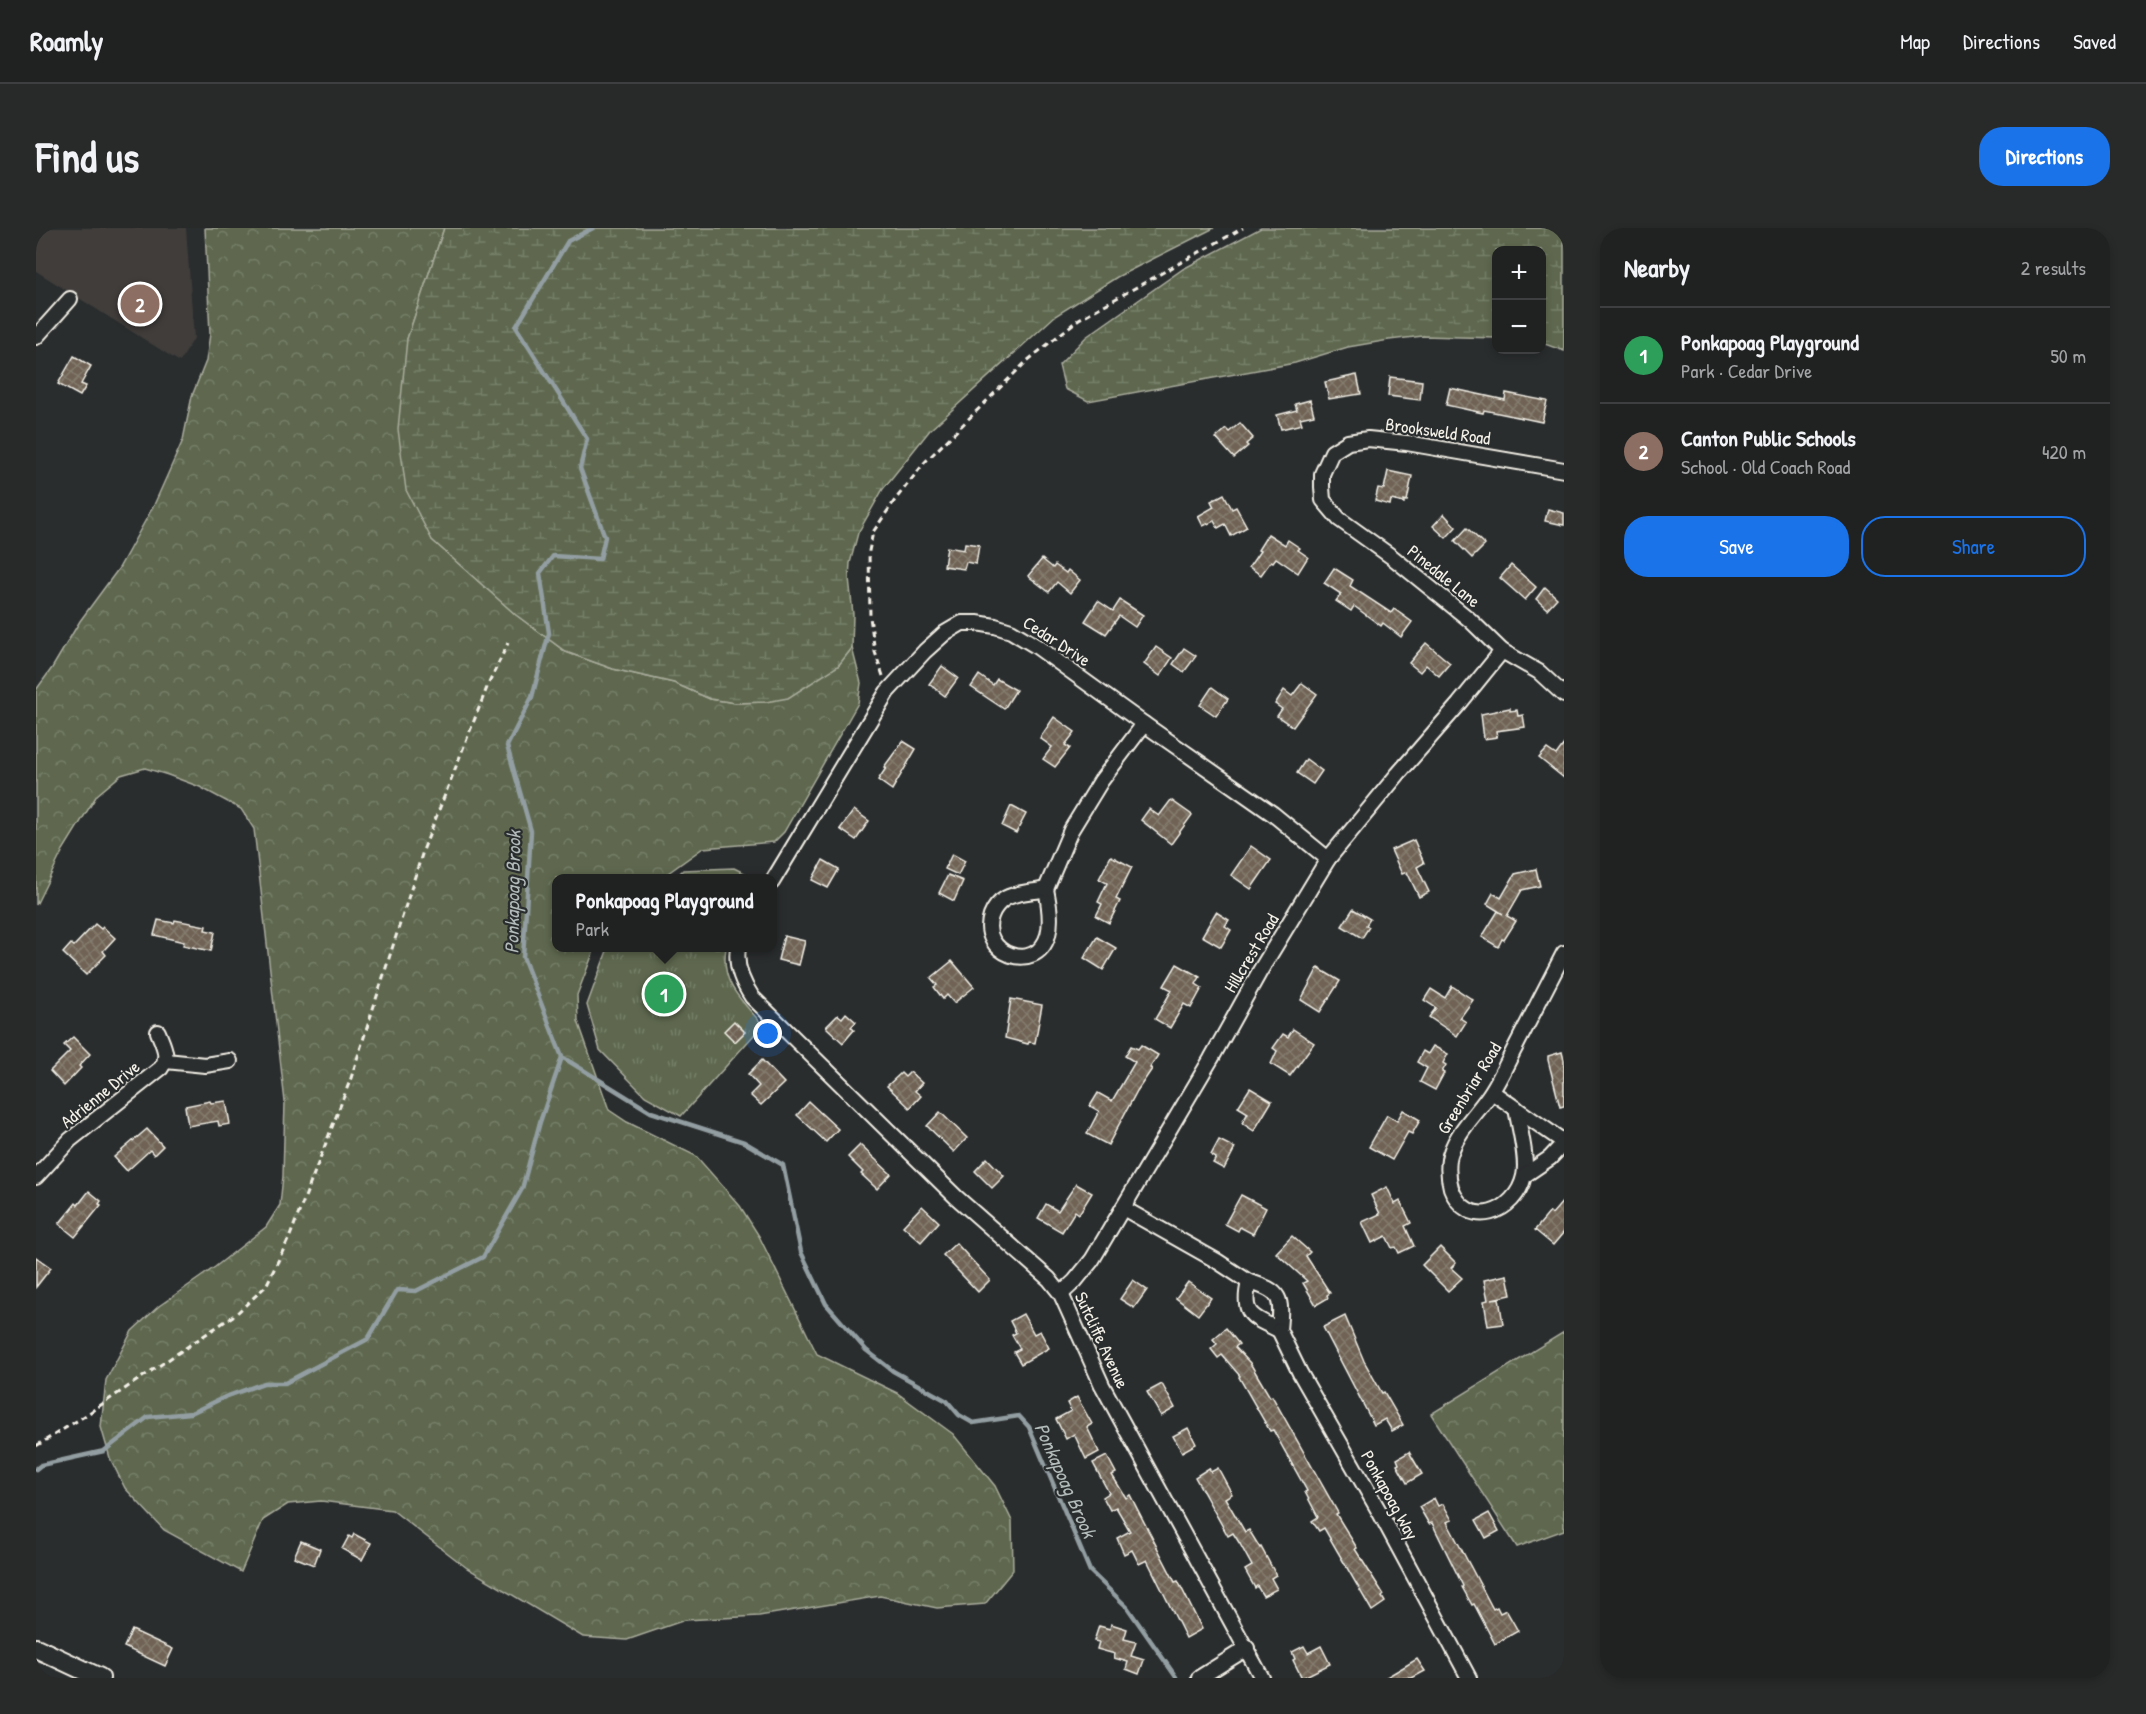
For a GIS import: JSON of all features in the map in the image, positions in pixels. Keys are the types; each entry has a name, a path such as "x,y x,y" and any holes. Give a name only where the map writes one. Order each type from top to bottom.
{"main road":[{"path":"36,1648 100,1678"}],"street":[{"path":"36,337 70,299"},
{"name":"Brooksweld Road","path":"1322,474 1332,452 1348,442 1368,439 1407,443 1564,470"},
{"name":"Pinedale Lane","path":"1322,474 1323,500 1339,519 1401,564 1470,620 1502,651 1539,672 1564,696"},
{"name":"Cedar Drive","path":"777,874 887,692 925,651 945,633 962,623 977,623 1011,631 1028,641 1273,814 1328,859"},
{"name":"Hillcrest Road","path":"1061,1294 1092,1260 1328,859 1502,651"},
{"path":"1046,889 1012,896 997,905 990,921 990,931 997,946 1004,952 1021,957 1037,952 1042,947 1049,933 1046,889 1071,830 1101,781 1144,724"},
{"name":"Sutcliffe Avenue","path":"738,952 738,965 745,986 752,997 956,1197 1049,1279 1061,1294 1102,1385 1262,1678"},
{"name":"Greenbriar Road","path":"1525,1175 1516,1196 1501,1208 1484,1214 1467,1211 1457,1202 1450,1185 1448,1172 1451,1152 1465,1126 1492,1092 1564,953"},
{"name":"Adrienne Drive","path":"36,1177 70,1140 161,1068 166,1061 158,1032"},
{"path":"166,1061 205,1065 230,1061"},
{"path":"1492,1092 1564,1142 1550,1158 1525,1175"},
{"path":"1516,1108 1525,1175"},
{"path":"1123,1208 1217,1261 1249,1282 1270,1288 1276,1294 1281,1312 1279,1330 1248,1313 1246,1305 1249,1282"},
{"name":"Ponkapoag Way","path":"1279,1330 1300,1373 1379,1511 1469,1678"},
{"path":"1199,1678 1247,1648"}],"path":[{"path":"887,692 872,628 868,569 873,532 895,500 925,462 976,410 1027,361 1070,326 1243,228"},
{"path":"36,1446 236,1314 266,1286 290,1236 351,1078 424,848 488,685 508,643"}],"shaded area":[{"path":"36,228 186,228 194,338 180,362 36,271"}],"green space":[{"path":"205,228 444,228 407,339 432,540 516,615 566,652 613,669 674,683 710,699 736,703 766,702 838,666 852,648 861,683 858,703 784,832 774,842 703,848 667,874 552,874 552,952 593,952 577,995 578,1021 609,1110 627,1122 696,1156 740,1206 759,1236 817,1354 897,1393 953,1434 995,1486 1012,1521 1013,1570 985,1604 937,1608 880,1596 759,1616 685,1620 627,1640 583,1637 467,1568 392,1510 321,1501 288,1504 263,1520 241,1572 164,1530 125,1488 110,1458 101,1427 106,1380 132,1331 159,1306 215,1267 266,1227 280,1205 285,1102 254,829 241,809 200,787 145,768 121,775 97,795 63,850 36,905 36,690 80,621 119,568 154,505 183,440 192,396 206,361 210,334"},
{"path":"444,228 1214,228 1117,277 1055,316 930,430 883,489 858,533 850,563 849,578 853,614 852,648 838,666 788,698 766,702 736,703 710,699 674,683 613,669 566,652 516,615 432,540 406,490 398,429 407,339"},
{"path":"1261,228 1564,228 1564,351 1546,344 1546,246 1492,246 1492,338 1423,336 1389,340 1348,347 1295,363 1088,401 1065,389 1059,365 1086,337 1183,269"},
{"path":"734,868 746,874 679,874 683,870"},
{"path":"607,952 726,952 726,971 729,981 740,999 763,1025 681,1116 645,1096 600,1050 587,1005"},
{"path":"1564,1332 1564,1530 1517,1547 1431,1414"}],"building":[{"path":"74,356 91,366 81,384 86,386 80,396 58,384"},
{"path":"1357,375 1361,394 1329,399 1325,382"},
{"path":"1390,377 1422,381 1420,400 1388,396"},
{"path":"1450,388 1505,400 1506,393 1547,401 1542,422 1446,405"},
{"path":"1310,400 1314,415 1300,418 1302,424 1281,429 1277,415 1297,410 1295,404"},
{"path":"1240,423 1253,438 1246,444 1248,446 1234,458 1216,438 1226,429 1229,432"},
{"path":"1388,471 1412,476 1407,501 1404,500 1404,503 1391,500 1390,505 1375,501 1378,488 1384,489"},
{"path":"1224,494 1232,509 1236,507 1247,527 1231,536 1225,524 1218,528 1214,521 1203,526 1198,516 1214,507 1211,501"},
{"path":"1548,509 1564,513 1564,525 1545,521"},
{"path":"1444,514 1456,527 1446,538 1433,526"},
{"path":"1467,528 1485,545 1472,558 1455,541"},
{"path":"1268,534 1285,545 1288,540 1308,557 1298,573 1276,558 1261,575 1249,567"},
{"path":"965,543 979,545 976,564 966,562 964,569 944,566 947,547 964,550"},
{"path":"1042,559 1053,568 1055,565 1066,573 1068,570 1080,580 1070,593 1057,582 1049,592 1028,576"},
{"path":"1511,565 1536,587 1525,600 1500,578"},
{"path":"1334,568 1353,580 1350,586 1391,613 1394,609 1412,622 1401,637 1383,623 1381,626 1354,606 1351,611 1336,601 1341,594 1324,583"},
{"path":"1545,587 1557,598 1547,609 1536,599"},
{"path":"1120,600 1143,615 1135,627 1119,616 1106,634 1085,621 1098,601 1113,611"},
{"path":"1426,643 1450,663 1439,676 1426,665 1420,672 1409,663"},
{"path":"1156,647 1172,658 1160,676 1144,664"},
{"path":"1184,648 1196,656 1184,672 1173,664"},
{"path":"942,666 958,678 945,696 929,684"},
{"path":"979,675 993,685 997,679 1016,690 1004,709 971,687"},
{"path":"1302,683 1317,694 1293,727 1277,716 1282,709 1275,704 1284,690 1292,696"},
{"path":"1212,687 1228,699 1216,716 1200,705"},
{"path":"1510,708 1510,711 1517,710 1518,716 1523,715 1525,727 1496,731 1497,737 1484,739 1481,714"},
{"path":"1054,717 1075,732 1065,745 1070,748 1055,767 1043,759 1052,747 1040,738"},
{"path":"903,741 916,749 892,790 878,780 886,768 884,767"},
{"path":"1564,744 1564,778 1539,758 1547,749 1556,755"},
{"path":"1306,759 1322,771 1313,784 1297,773"},
{"path":"1171,800 1192,815 1171,844 1141,820 1149,809 1159,816"},
{"path":"1011,806 1026,814 1016,833 1002,826"},
{"path":"854,810 869,821 856,840 840,829"},
{"path":"1414,840 1424,863 1417,867 1429,892 1419,897 1407,872 1402,874 1391,850"},
{"path":"1251,846 1271,860 1251,889 1231,875"},
{"path":"952,854 965,861 958,875 945,869"},
{"path":"1111,856 1132,867 1116,899 1120,901 1109,923 1096,916 1102,904 1098,902 1107,883 1099,879"},
{"path":"823,860 839,869 828,888 812,880"},
{"path":"1536,869 1540,886 1522,890 1507,916 1516,921 1504,940 1502,939 1498,947 1482,937 1498,911 1503,914 1487,904 1493,893 1501,898 1515,874"},
{"path":"948,875 963,881 954,901 939,893"},
{"path":"1353,909 1370,919 1366,925 1369,927 1362,938 1342,926"},
{"path":"1216,912 1229,920 1225,926 1231,930 1221,947 1202,936"},
{"path":"158,920 174,923 175,920 206,926 205,930 215,932 211,951 154,935"},
{"path":"95,924 101,929 103,927 115,938 103,951 106,955 86,975 63,953 71,944 74,946"},
{"path":"784,936 805,941 799,965 778,960"},
{"path":"1097,937 1116,948 1103,970 1084,958"},
{"path":"952,961 974,987 954,1003 947,995 943,999 934,987 937,985 931,978"},
{"path":"1177,964 1200,977 1196,984 1202,988 1191,1008 1184,1004 1170,1028 1155,1019 1172,990 1164,986"},
{"path":"1318,968 1340,981 1320,1012 1301,1000"},
{"path":"1452,986 1473,1000 1460,1018 1466,1022 1457,1036 1429,1017 1436,1008 1424,1000 1431,989 1445,998"},
{"path":"1011,999 1042,1005 1035,1043 1029,1042 1028,1044 1005,1038"},
{"path":"846,1013 856,1022 851,1027 854,1030 843,1043 826,1027 838,1015 842,1018"},
{"path":"734,1021 745,1032 735,1042 724,1031"},
{"path":"1293,1029 1314,1043 1290,1076 1271,1064 1277,1051 1273,1048 1283,1034 1288,1037"},
{"path":"73,1037 90,1054 79,1066 81,1068 64,1086 50,1071 70,1051 64,1045"},
{"path":"1141,1045 1158,1055 1108,1145 1087,1134 1099,1111 1090,1106 1098,1093 1112,1101 1135,1062 1125,1056 1131,1046 1138,1049"},
{"path":"1433,1046 1448,1054 1443,1063 1446,1065 1442,1072 1444,1073 1435,1090 1420,1082 1427,1068 1417,1062 1423,1051 1428,1054"},
{"path":"1562,1052 1564,1106 1560,1107 1548,1056"},
{"path":"762,1060 784,1083 761,1105 750,1095 759,1086 748,1074"},
{"path":"910,1072 922,1083 915,1091 921,1096 910,1108 887,1086 901,1073 905,1077"},
{"path":"1250,1088 1272,1101 1254,1131 1242,1123 1248,1113 1238,1107"},
{"path":"210,1101 211,1103 226,1101 230,1124 219,1126 218,1121 188,1126 185,1106"},
{"path":"809,1102 838,1129 826,1142 797,1115"},
{"path":"1403,1110 1420,1120 1412,1134 1408,1132 1392,1160 1369,1147 1387,1115 1397,1121"},
{"path":"940,1112 967,1138 954,1152 927,1126"},
{"path":"147,1129 163,1146 154,1155 150,1150 127,1171 114,1157"},
{"path":"1219,1140 1235,1148 1224,1169 1213,1163 1216,1158 1211,1155"},
{"path":"860,1145 891,1174 877,1189 848,1157"},
{"path":"987,1158 1004,1176 992,1188 975,1171"},
{"path":"1076,1184 1092,1193 1079,1214 1075,1211 1062,1232 1038,1218 1046,1204 1058,1211"},
{"path":"1387,1187 1395,1204 1400,1201 1411,1223 1405,1226 1414,1246 1399,1253 1396,1247 1392,1248 1386,1236 1372,1243 1362,1222 1380,1214 1371,1195"},
{"path":"89,1191 101,1201 99,1204 101,1205 75,1237 59,1224"},
{"path":"1241,1195 1266,1208 1253,1234 1240,1227 1238,1231 1225,1224"},
{"path":"1564,1200 1564,1232 1553,1245 1535,1230"},
{"path":"922,1206 939,1222 921,1242 903,1226"},
{"path":"1292,1236 1310,1252 1306,1256 1330,1293 1327,1295 1328,1298 1316,1305 1303,1283 1307,1281 1276,1253"},
{"path":"956,1243 990,1280 978,1292 943,1255"},
{"path":"1440,1247 1456,1263 1451,1268 1462,1278 1448,1291 1422,1265"},
{"path":"36,1257 51,1268 36,1287"},
{"path":"1507,1275 1511,1295 1492,1299 1499,1298 1503,1324 1488,1326 1484,1301 1488,1300 1484,1280"},
{"path":"1133,1280 1147,1290 1134,1308 1120,1299"},
{"path":"1188,1282 1211,1298 1198,1315 1176,1298"},
{"path":"1023,1314 1034,1334 1040,1331 1049,1348 1021,1364 1014,1352 1020,1349 1012,1335 1016,1333 1010,1321"},
{"path":"1345,1316 1364,1361 1403,1425 1392,1431 1385,1419 1374,1425 1323,1327"},
{"path":"1226,1328 1239,1344 1235,1347 1250,1363 1270,1397 1272,1396 1357,1548 1355,1549 1384,1595 1382,1597 1385,1602 1372,1611 1324,1528 1319,1531 1312,1521 1318,1517 1305,1492 1307,1491 1240,1376 1222,1355 1218,1358 1211,1349 1217,1344 1213,1339"},
{"path":"1162,1384 1175,1408 1161,1416 1147,1392"},
{"path":"1077,1397 1092,1424 1087,1427 1099,1452 1086,1459 1074,1434 1066,1439 1056,1419 1071,1411 1067,1403"},
{"path":"1188,1428 1196,1444 1182,1452 1173,1436"},
{"path":"1409,1452 1422,1474 1407,1483 1397,1465 1399,1464 1397,1459"},
{"path":"1107,1456 1116,1473 1112,1475 1126,1498 1130,1495 1202,1629 1186,1638 1147,1560 1139,1564 1132,1550 1124,1554 1117,1538 1130,1531 1116,1507 1110,1510 1103,1497 1109,1493 1093,1463"},
{"path":"1209,1468 1211,1472 1218,1468 1232,1494 1225,1498 1245,1532 1249,1530 1261,1547 1276,1575 1271,1578 1277,1589 1263,1596 1257,1586 1255,1588 1245,1570 1252,1566 1240,1544 1233,1533 1228,1536 1195,1477"},
{"path":"1434,1498 1438,1506 1443,1504 1452,1520 1447,1522 1493,1609 1497,1607 1500,1613 1506,1610 1518,1631 1495,1644 1474,1604 1472,1605 1462,1587 1432,1523 1429,1524 1419,1507"},
{"path":"1489,1513 1499,1531 1486,1538 1476,1520"},
{"path":"354,1534 371,1543 362,1560 342,1549 349,1536 352,1538"},
{"path":"301,1541 320,1549 314,1565 294,1557"},
{"path":"1111,1624 1127,1629 1124,1639 1136,1642 1131,1656 1144,1660 1139,1674 1126,1669 1128,1662 1114,1658 1115,1654 1097,1649 1099,1642 1094,1641 1099,1626 1110,1629"},
{"path":"132,1630 173,1649 165,1666 124,1647"},
{"path":"1304,1646 1308,1653 1321,1646 1330,1664 1302,1678 1293,1660 1295,1659 1292,1652"},
{"path":"1417,1659 1425,1671 1412,1678 1385,1678"}],"waterway":[{"name":"Ponkapoag Brook","path":"593,228 568,241 516,327 587,439 580,468 605,537 600,559 553,556 540,573 549,633 532,697 507,746 531,831 523,957 562,1057 651,1112 744,1142 783,1165 801,1252 826,1304 866,1350 893,1371 947,1401 959,1415 973,1423 1019,1416 1029,1427 1090,1571 1127,1607 1176,1677"},
{"path":"36,1469 41,1465 104,1451 148,1417 191,1413 225,1397 264,1383 285,1383 368,1339 397,1290 416,1291 483,1257 522,1189 540,1122 562,1057"}],"place":[{"name":"Canton Public Schools","path":"140,304"},
{"name":"Ponkapoag Playground","path":"664,994"}]}
